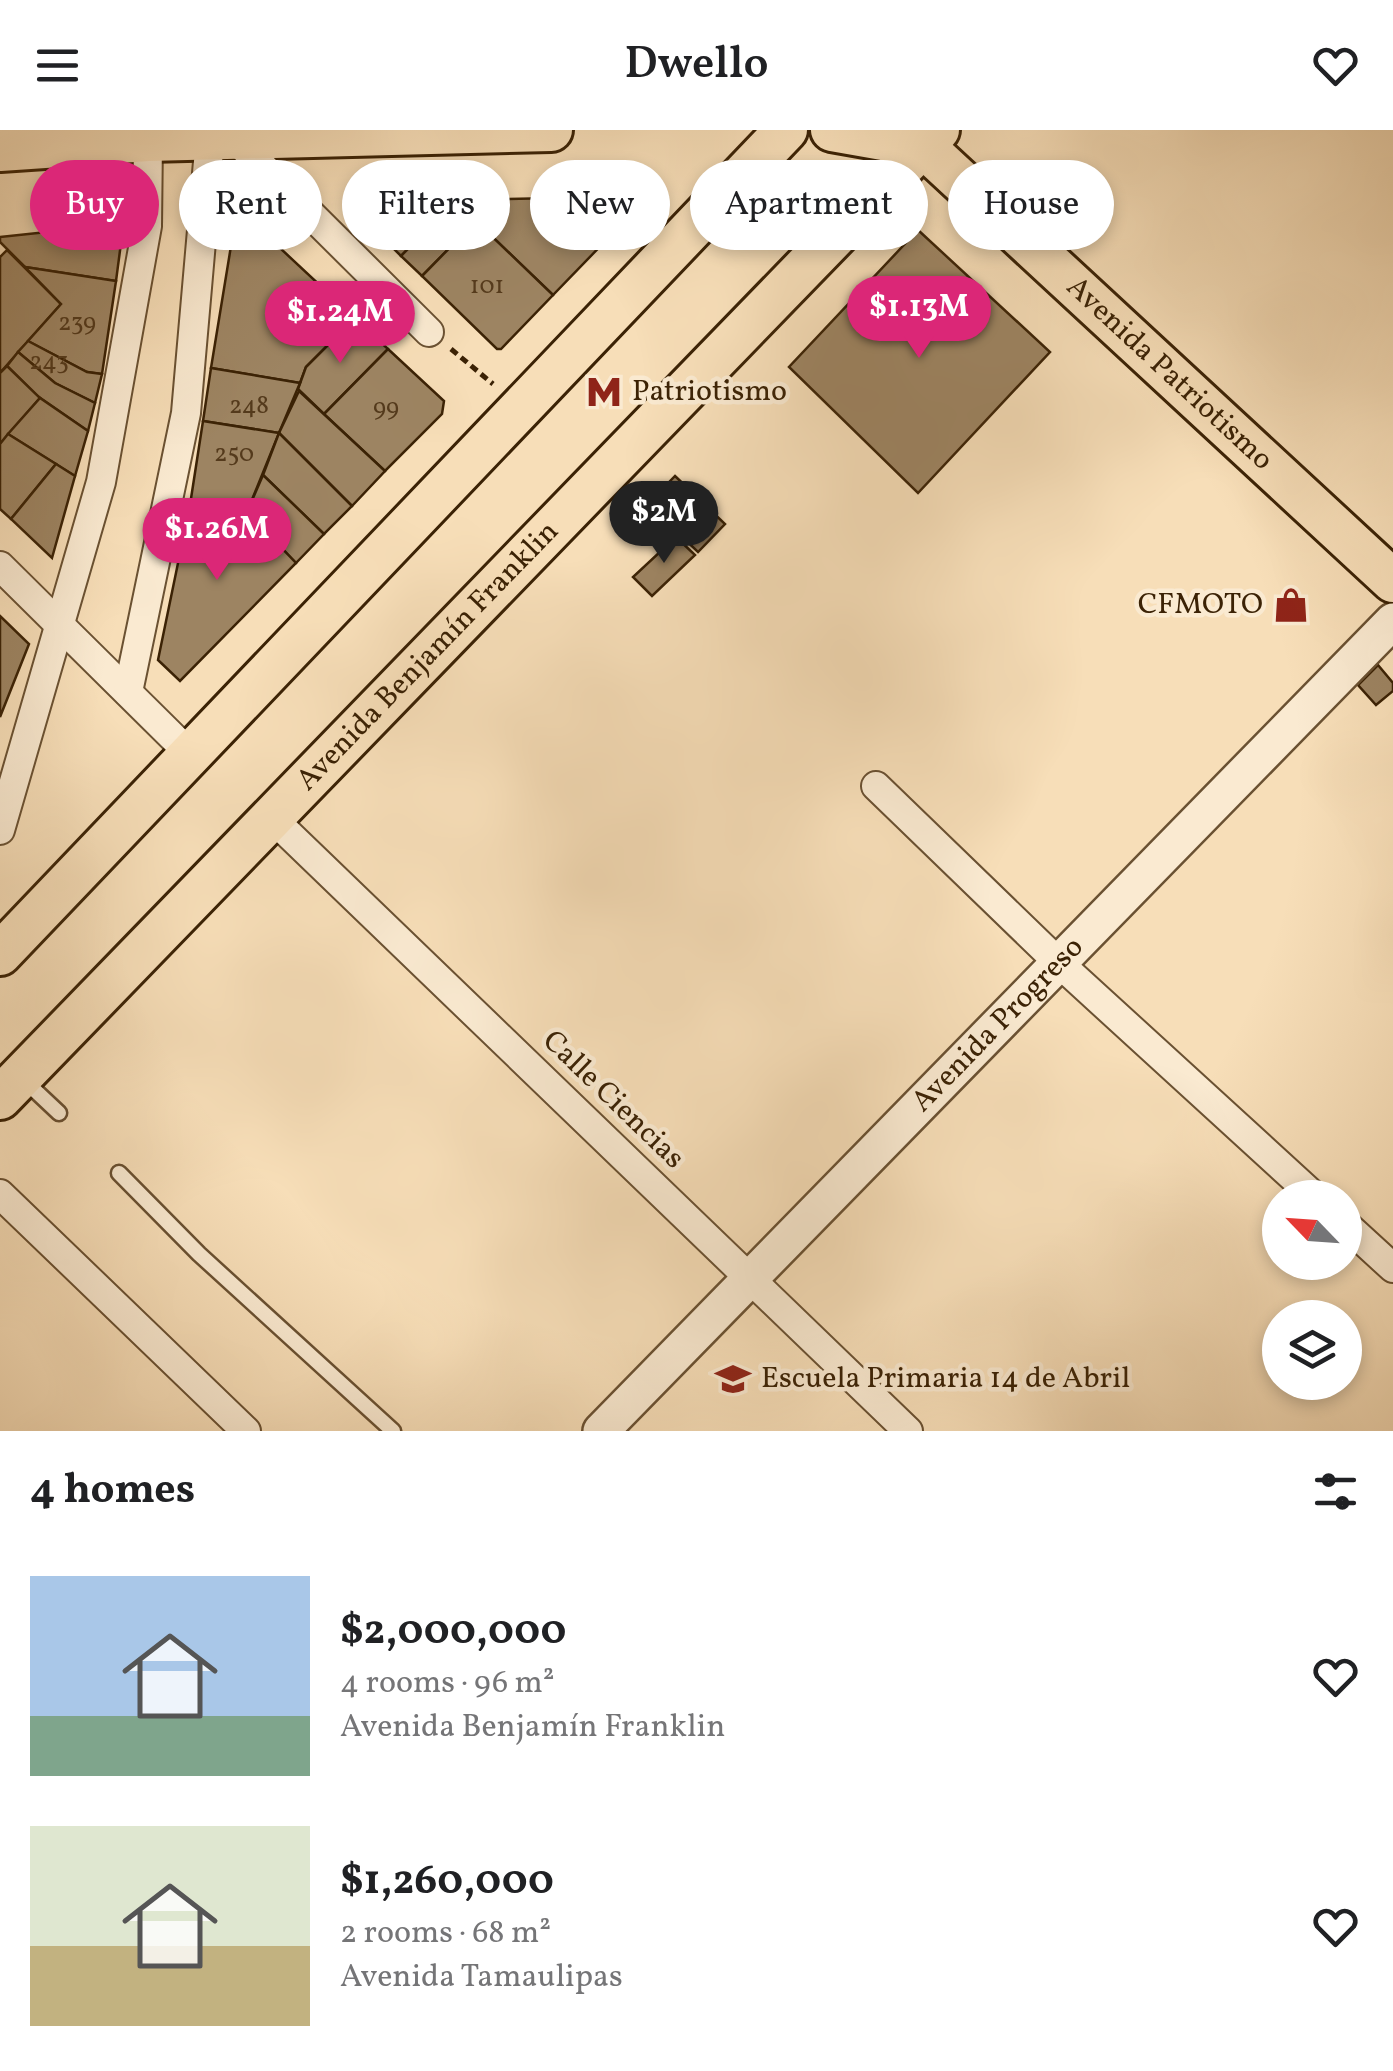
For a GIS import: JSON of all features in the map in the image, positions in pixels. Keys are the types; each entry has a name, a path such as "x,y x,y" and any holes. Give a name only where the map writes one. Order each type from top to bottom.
{"main road":[{"path":"0,150 148,135 222,138 551,130"},
{"path":"0,954 786,130"},
{"path":"832,130 929,135"},
{"name":"Avenida Patriotismo","path":"929,135 1393,581"},
{"name":"Avenida Benjamín Franklin","path":"10,1087 929,135"}],"street":[{"path":"0,830 101,482 147,226 148,135"},
{"path":"128,692 186,413 222,138"},
{"path":"222,138 437,338"},
{"path":"0,566 191,755"},
{"name":"Avenida Progreso","path":"601,1431 1393,621"},
{"path":"876,786 1060,964 1296,1180"},
{"name":"Calle Ciencias","path":"272,818 908,1431"},
{"path":"0,1194 246,1431"},
{"path":"1362,1240 1393,1268"}],"lane":[{"path":"10,1087 59,1113"},
{"path":"119,1173 199,1254 394,1431"}],"path":[{"path":"437,338 468,363"}],"building":[{"path":"530,198 530,250 597,250 553,295 506,250 510,250 510,199"},
{"path":"30,234 30,250 120,250 116,281 25,267 0,242 0,237"},
{"path":"928,239 1050,352 918,493 789,367 899,250 928,250"},
{"path":"7,250 61,304 0,373 0,257"},
{"path":"230,250 282,250 355,318 306,367 300,383 211,368"},
{"path":"407,250 448,250 422,276 401,256"},
{"path":"448,250 506,250 553,295 497,349 422,276"},
{"path":"25,267 116,281 102,374 87,372 28,341 61,304"},
{"path":"355,318 388,349 324,414 298,389 306,367"},
{"path":"28,341 87,372 102,374 95,403 55,383 18,352"},
{"path":"388,349 444,401 442,414 385,471 324,414"},
{"path":"18,352 55,383 95,403 88,431 36,395 7,366"},
{"path":"7,366 40,398 0,444 0,373"},
{"path":"211,368 300,383 279,433 203,421"},
{"path":"299,391 385,471 352,506 279,433"},
{"path":"40,398 88,431 75,476 8,434"},
{"path":"203,421 279,433 247,512 190,505"},
{"path":"279,433 352,506 324,534 263,475"},
{"path":"8,434 56,464 11,519 0,509 0,444"},
{"path":"56,464 75,476 52,558 11,519"},
{"path":"263,475 324,534 296,563 247,512"},
{"path":"675,476 725,524 698,552 648,504"},
{"path":"190,505 247,512 296,563 180,681 158,660"},
{"path":"676,537 695,555 652,596 633,577"},
{"path":"0,616 29,644 0,717"},
{"path":"1378,665 1393,683 1393,691 1376,705 1358,685"}],"place":[{"name":"Patriotismo","path":"604,392"},
{"name":"CFMOTO","path":"1291,605"},
{"name":"Escuela Primaria 14 de Abril","path":"733,1379"}]}
